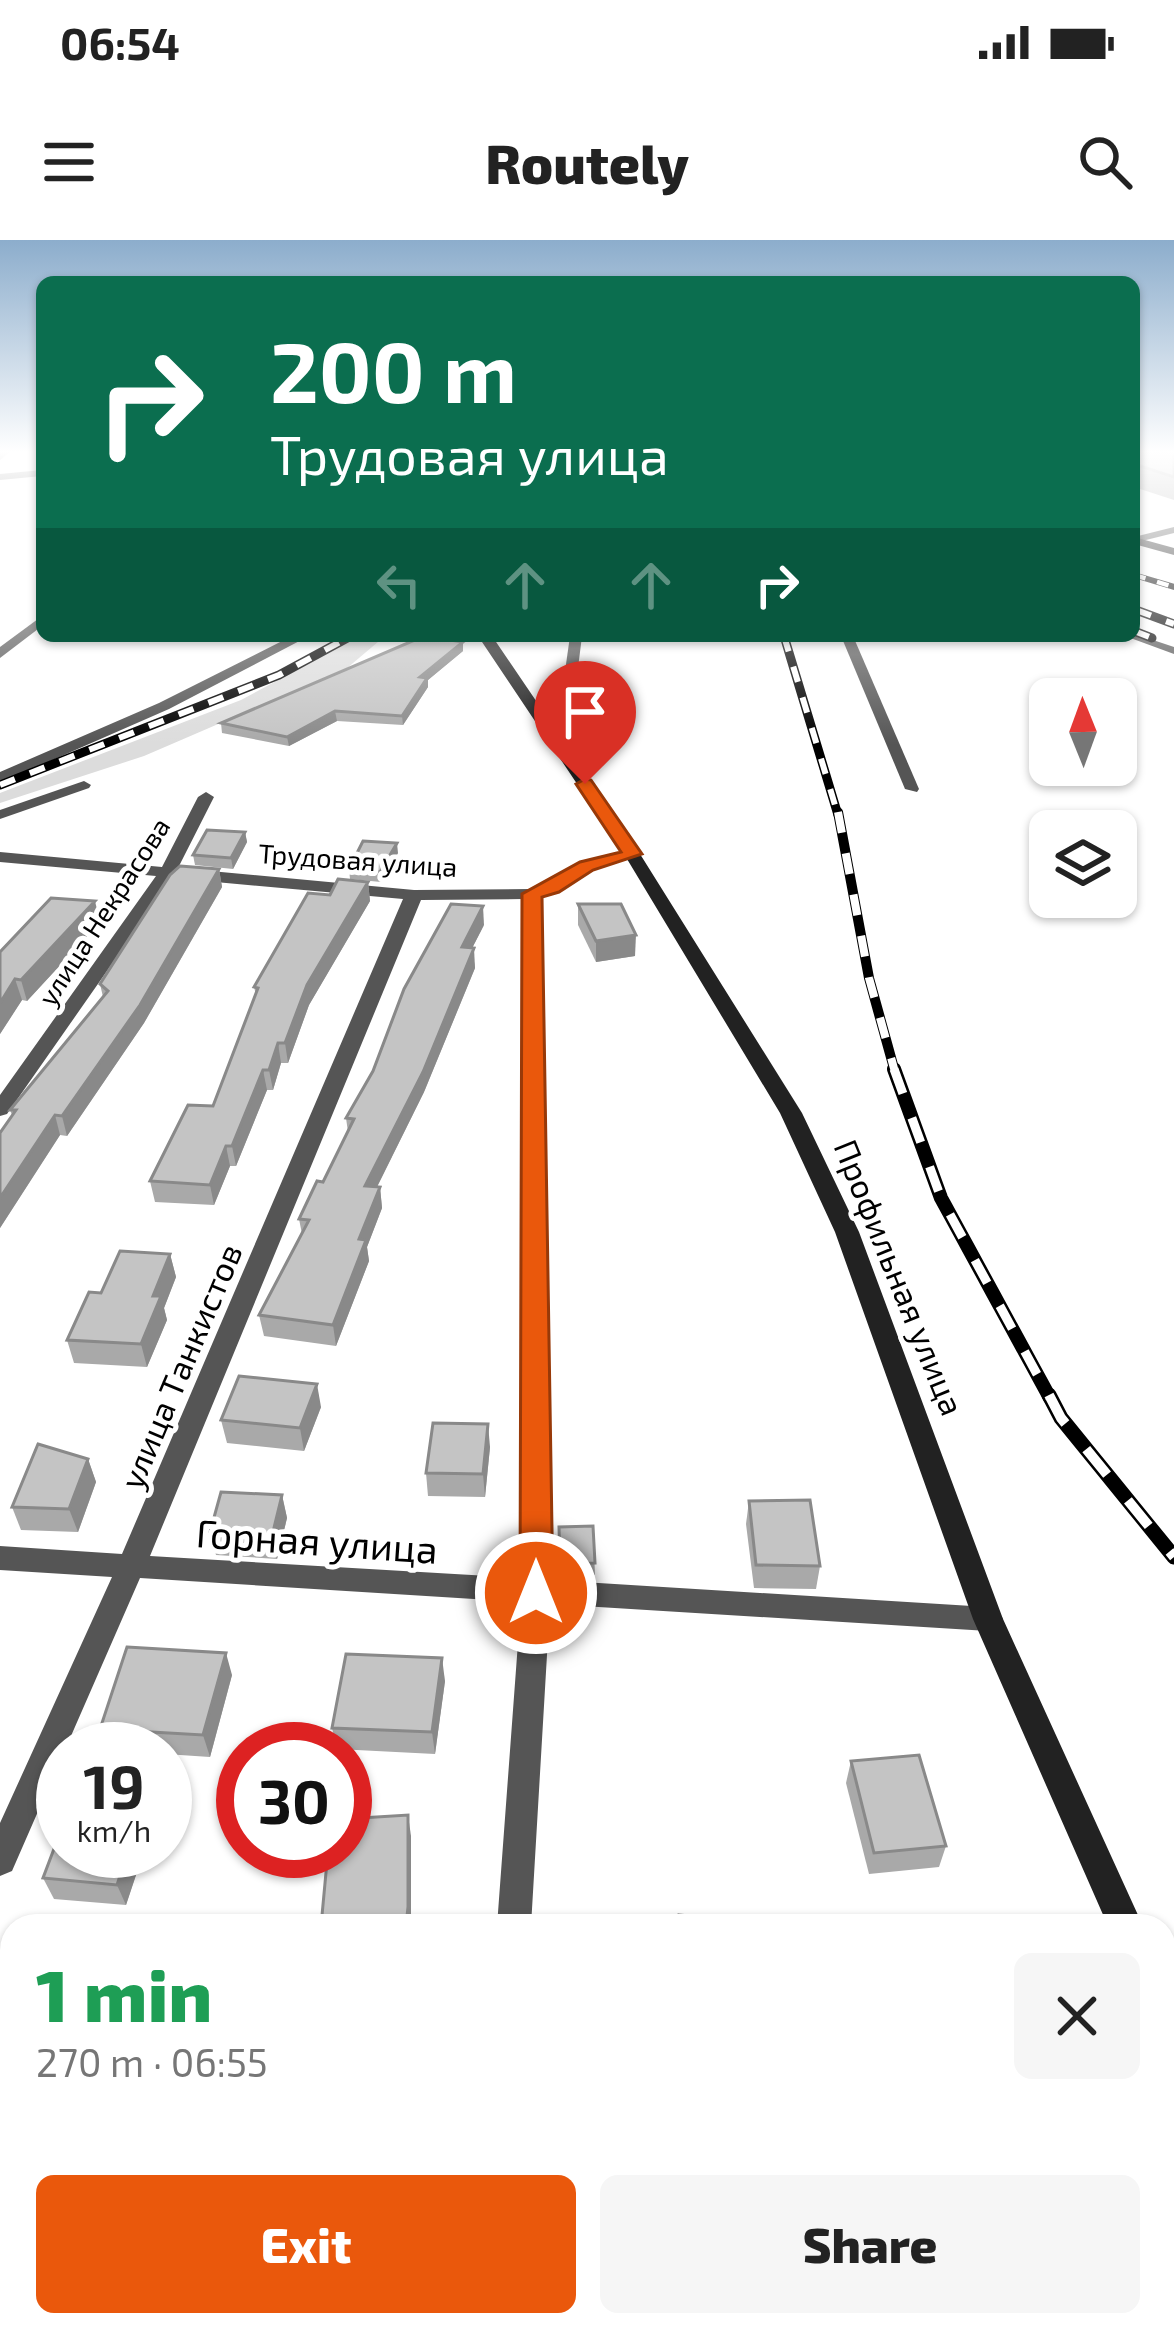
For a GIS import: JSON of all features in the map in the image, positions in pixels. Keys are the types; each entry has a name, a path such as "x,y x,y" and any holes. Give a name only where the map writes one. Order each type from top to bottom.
{"main road":[{"name":"Профильная улица","path":"489,642 632,854 791,1113 847,1232 988,1618 1121,1914"}],"street":[{"path":"0,654 36,625"},
{"path":"0,778 146,715 290,642"},
{"name":"улица Некрасова","path":"0,1110 168,871 206,797"},
{"name":"Трудовая улица","path":"0,857 414,895 532,894 552,888 586,866 632,854"},
{"path":"515,1914 536,1593 532,894"},
{"name":"улица Танкистов","path":"0,1860 131,1567 414,895"},
{"name":"Горная улица","path":"0,1558 988,1618"}],"lane":[{"path":"1140,639 1174,650"},
{"path":"561,749 575,642"},
{"path":"850,642 913,789"},
{"path":"0,814 84,785"}],"shaded area":[{"path":"349,642 378,642 346,669 144,756 0,803 0,793 241,700"}],"building":[{"path":"410,642 463,642 420,677 427,678 402,716 335,711 287,737 221,723"},
{"path":"207,830 245,832 231,858 193,855"},
{"path":"363,841 397,843 380,872 349,869"},
{"path":"180,866 219,869 140,1005 62,1116 55,1115 0,1198 0,1133 16,1110 10,1110 108,991 100,984"},
{"path":"338,879 368,882 307,985 285,1043 278,1043 269,1070 263,1070 232,1146 226,1146 210,1185 150,1181 188,1105 213,1106 258,988 254,987 308,893 330,895"},
{"path":"51,898 95,901 21,980 15,979 0,1003 0,952"},
{"path":"451,904 483,906 462,947 474,948 423,1072 365,1186 380,1187 359,1239 366,1240 333,1325 259,1315 309,1220 299,1219 317,1181 323,1182 354,1119 346,1118 373,1071 404,989"},
{"path":"578,904 621,904 636,935 596,941"},
{"path":"120,1251 170,1254 153,1296 161,1296 141,1344 67,1340 89,1292 101,1293"},
{"path":"239,1376 317,1384 300,1428 221,1420"},
{"path":"433,1423 488,1424 483,1474 426,1473"},
{"path":"38,1444 88,1459 69,1509 12,1507"},
{"path":"221,1492 282,1495 272,1536 210,1532"},
{"path":"810,1500 820,1566 756,1565 749,1501"},
{"path":"593,1526 595,1563 560,1564 559,1527"},
{"path":"127,1647 226,1653 203,1735 192,1734 192,1722 102,1722"},
{"path":"346,1654 442,1658 432,1732 372,1730 372,1722 333,1722"},
{"path":"919,1755 946,1846 874,1853 851,1761"},
{"path":"408,1815 407,1914 322,1914 325,1878 372,1878 372,1817"},
{"path":"43,1878 119,1878 117,1885"}],"railway":[{"path":"1140,577 1174,587"},
{"path":"1142,612 1174,624"},
{"path":"1140,633 1152,638"},
{"path":"0,785 279,675 340,642"},
{"path":"786,642 838,815"},
{"path":"838,812 869,978 895,1071"},
{"path":"895,1071 941,1198 1050,1398"},
{"path":"1049,1395 1061,1418 1174,1557"}],"route":[{"path":"536,1593 532,894 552,888 586,866 632,854 585,784"}]}
